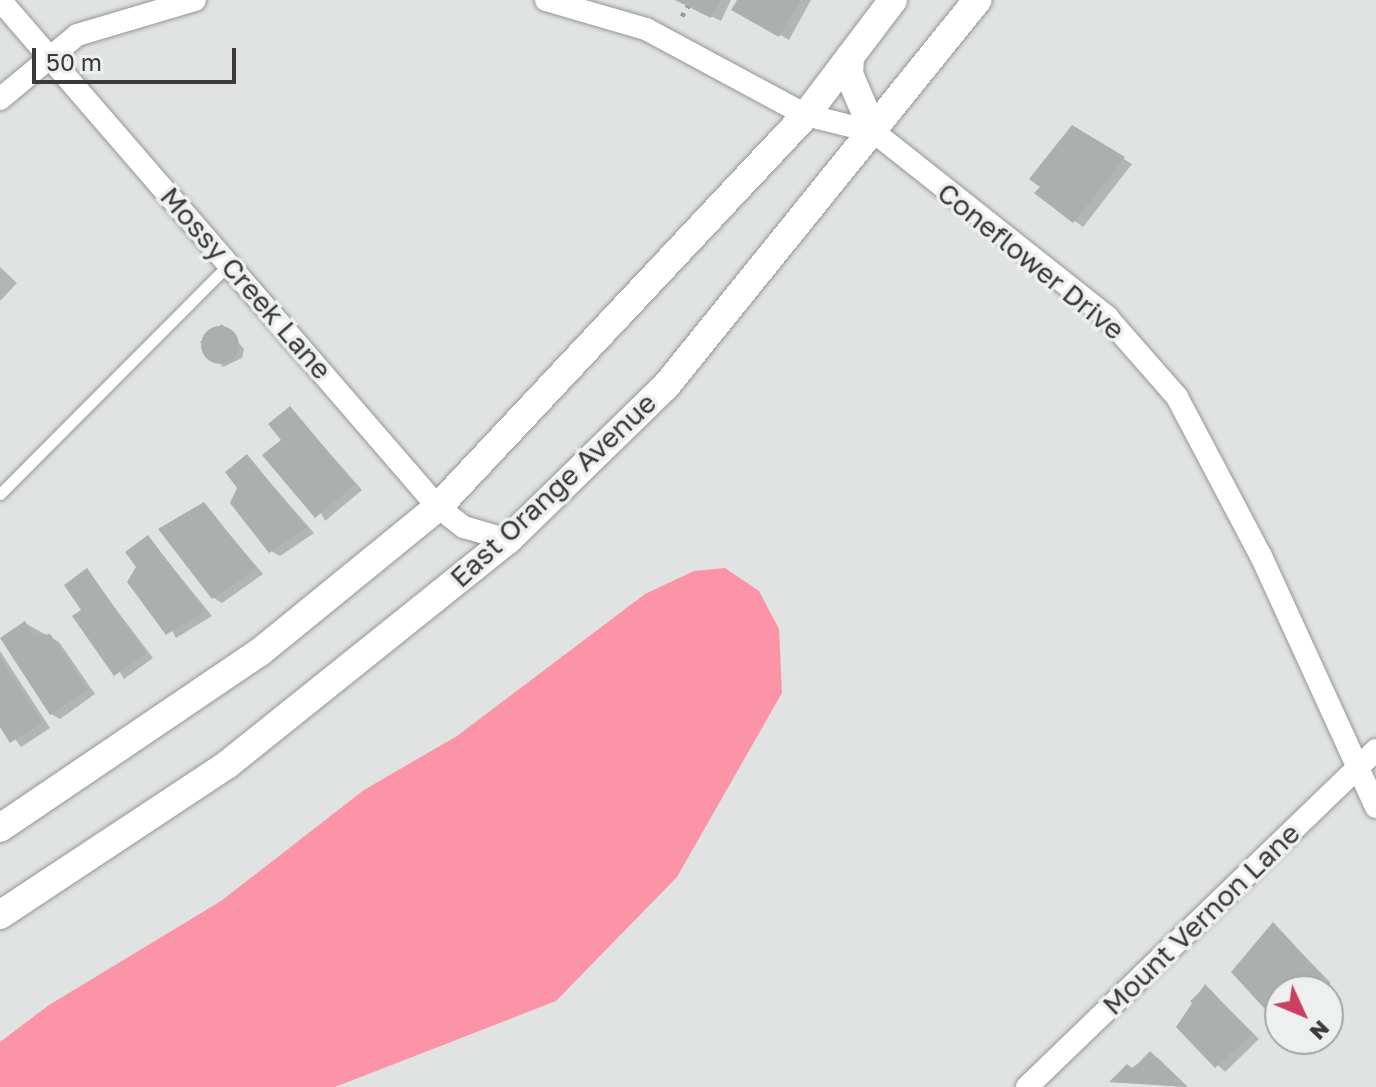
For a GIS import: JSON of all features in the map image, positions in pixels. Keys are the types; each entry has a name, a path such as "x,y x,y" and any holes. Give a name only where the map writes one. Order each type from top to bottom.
{"street":[{"name":"Mossy Creek Lane","path":"0,0 438,507 464,527 508,540"},
{"path":"0,99 77,35 195,0"},
{"name":"Coneflower Drive","path":"546,0 646,29 806,115 874,132 1107,317 1177,397 1261,556 1376,807"},
{"path":"0,828 260,652 438,507 806,115 893,0"},
{"name":"East Orange Avenue","path":"0,915 228,764 508,540 666,386 978,0"},
{"path":"850,57 849,74 874,132"},
{"name":"Mount Vernon Lane","path":"1027,1087 1376,750"}],"lane":[{"path":"0,494 228,265"}],"path":[{"path":"682,16 688,6"}],"shaded area":[{"path":"725,568 759,591 779,629 782,693 677,877 556,1001 335,1087 0,1087 0,1042 49,1005 221,901 364,790 457,736 645,594 694,571"}],"building":[{"path":"675,0 720,0 711,18"},
{"path":"737,0 800,0 779,37 731,10"},
{"path":"1072,125 1125,157 1073,223 1034,193 1040,187 1029,179"},
{"path":"220,326 233,332 239,345 233,358 220,364 207,358 201,345 207,332"},
{"path":"290,406 355,484 315,518 262,455 281,440 268,424"},
{"path":"247,454 306,527 269,553 230,503 237,488 225,472"},
{"path":"204,502 256,568 212,599 158,529"},
{"path":"148,535 205,611 166,635 127,582 136,567 125,552"},
{"path":"87,568 146,653 114,676 72,616 81,610 64,585"},
{"path":"25,621 34,636 50,634 88,689 50,715 0,638"},
{"path":"0,657 42,722 10,743 0,727"},
{"path":"1273,922 1322,975 1264,975 1264,1008 1231,972"},
{"path":"1205,984 1252,1034 1215,1068 1176,1027"},
{"path":"1150,1051 1187,1087 1109,1082 1127,1064 1133,1069"}]}
